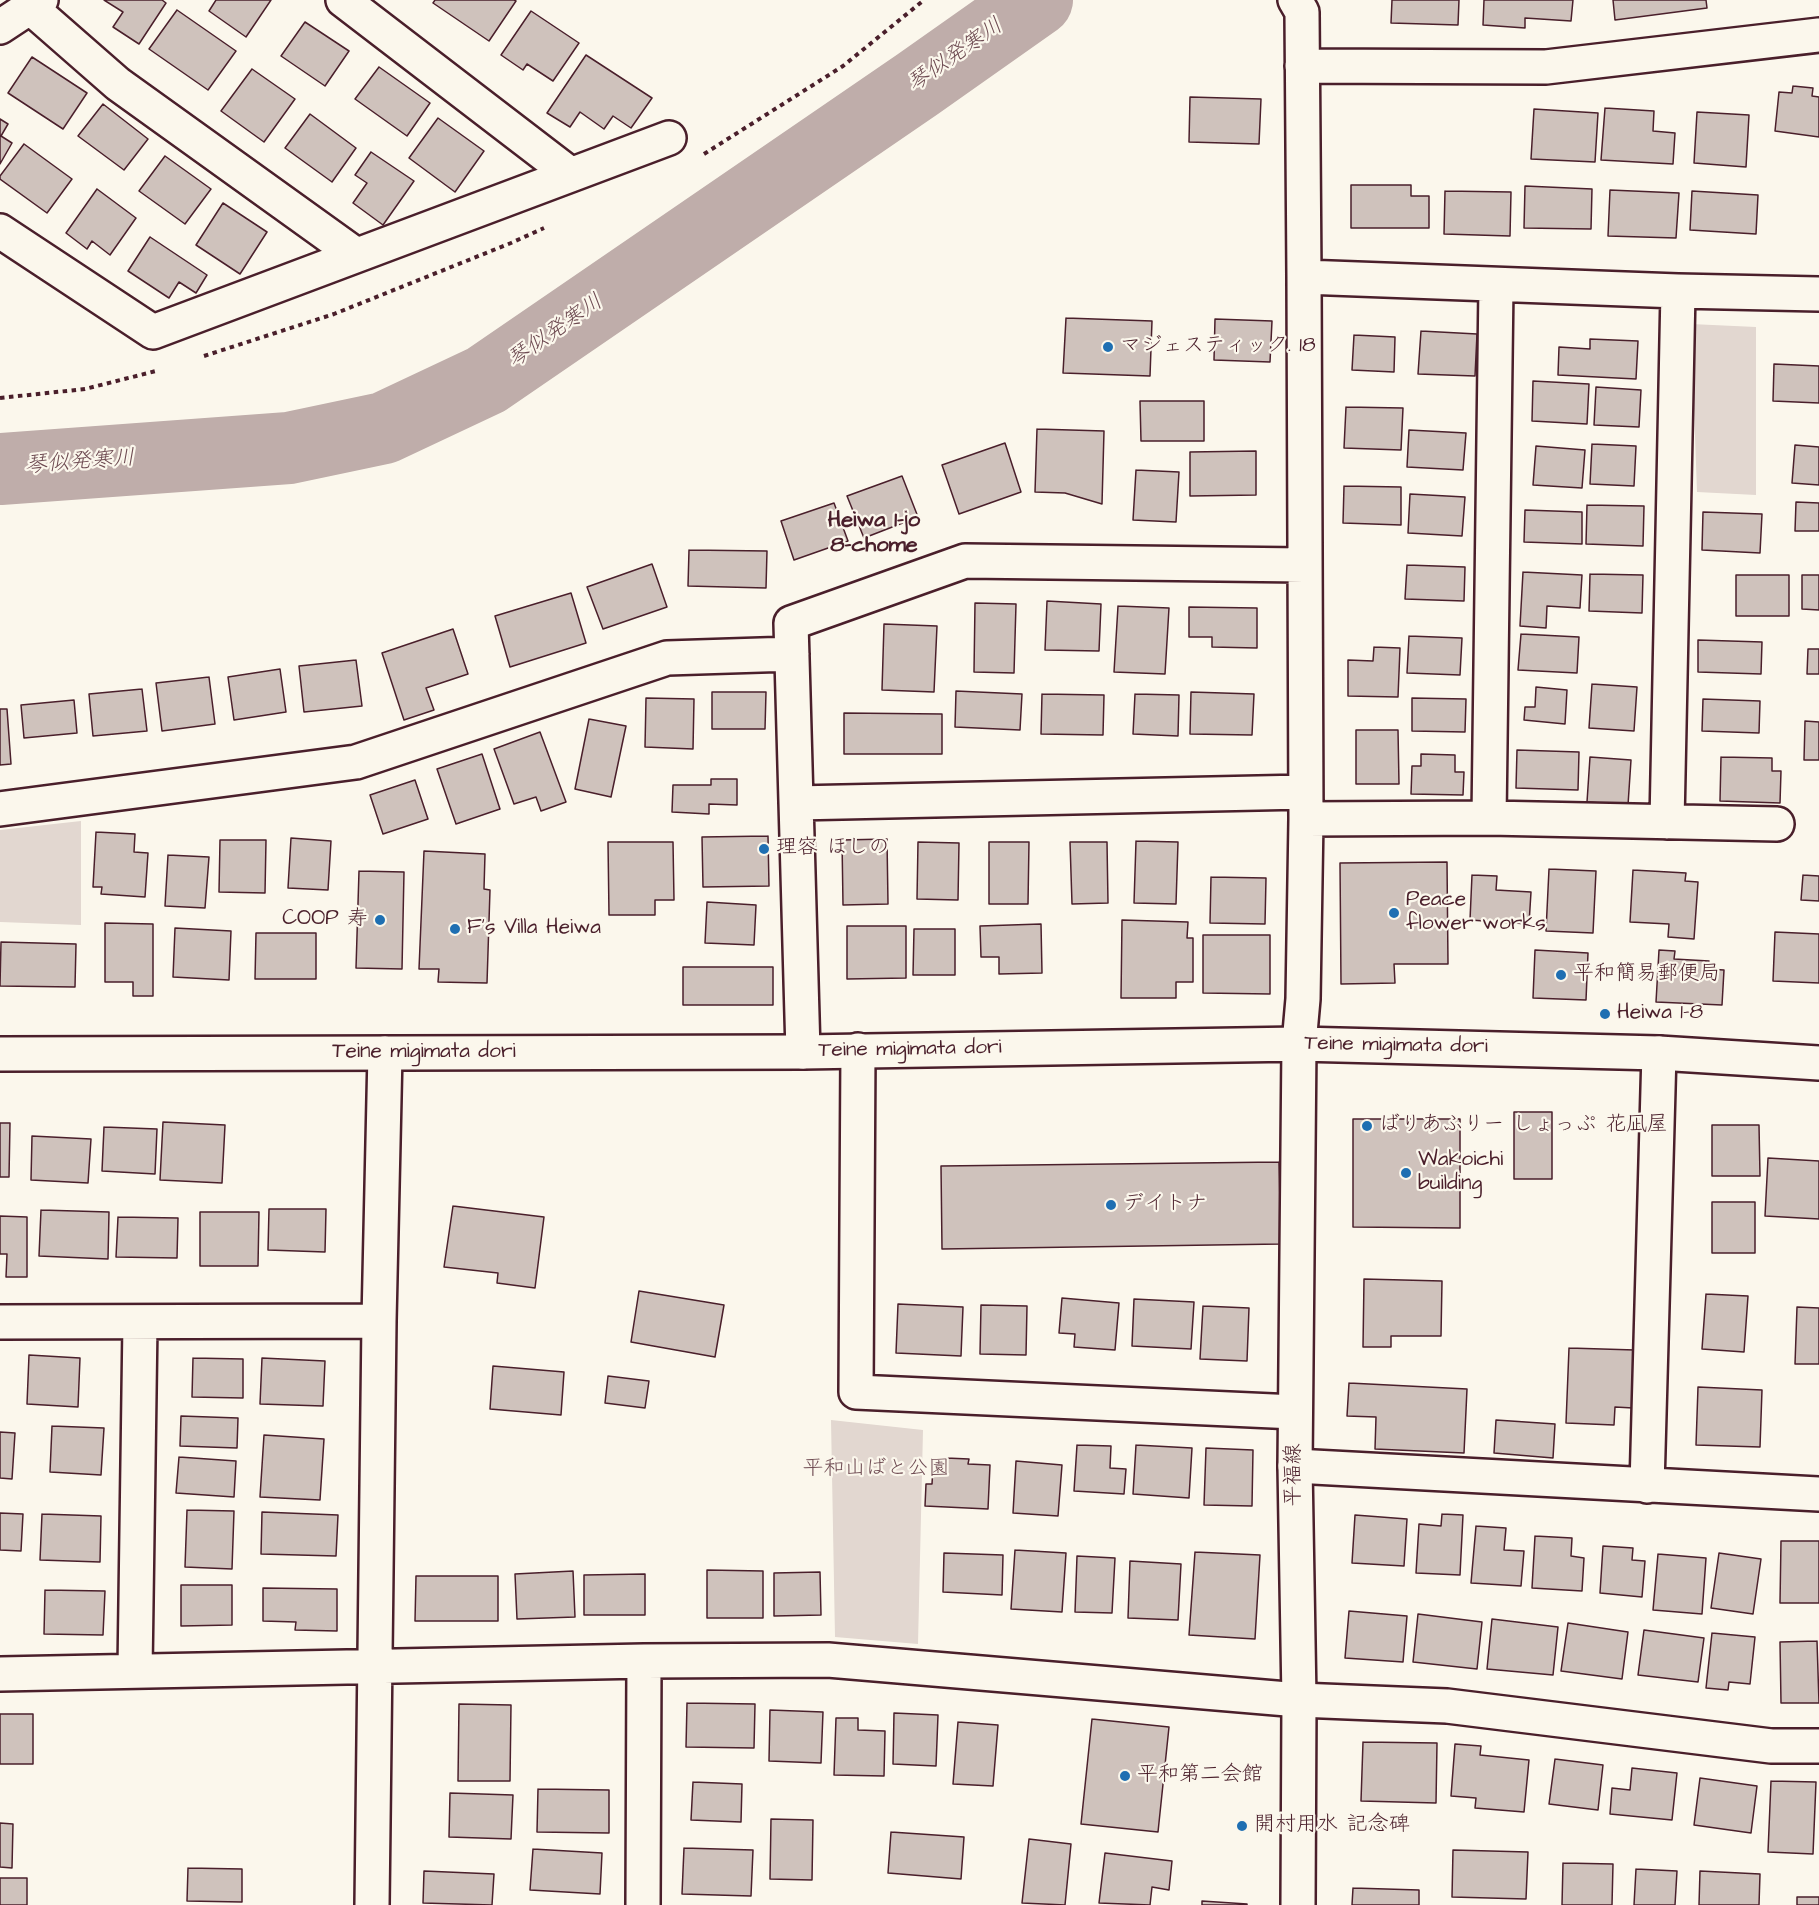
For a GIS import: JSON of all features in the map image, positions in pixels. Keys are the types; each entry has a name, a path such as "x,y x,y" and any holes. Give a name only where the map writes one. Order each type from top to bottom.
{"street":[{"path":"343,0 570,174"},
{"name":"平福線","path":"1296,0 1302,12 1305,805 1303,999 1299,1044 1295,1412 1299,1700 1298,1905"},
{"path":"0,27 35,4 118,84 356,255"},
{"path":"1302,66 1546,67 1819,35"},
{"path":"0,231 153,332 669,138"},
{"path":"1304,277 1819,294"},
{"path":"1489,818 1496,285"},
{"path":"1667,822 1678,291"},
{"path":"803,1052 791,624 965,561 1304,565"},
{"path":"0,809 356,762 667,658 792,654"},
{"path":"796,803 1305,805 1489,818 1777,824"},
{"name":"Teine migimata dori","path":"0,1054 803,1052 1299,1044 1659,1053 1819,1063"},
{"path":"858,1050 856,1392 1295,1412"},
{"path":"372,1905 379,1322 385,1053"},
{"path":"1647,1486 1659,1053"},
{"path":"0,1322 379,1322"},
{"path":"135,1670 140,1323"},
{"path":"1295,1466 1819,1494"},
{"path":"0,1674 644,1661 828,1660 1299,1700 1447,1706 1771,1746 1819,1746"},
{"path":"643,1905 644,1661"}],"green space":[{"path":"1691,324 1756,327 1756,495 1697,492"},
{"path":"81,821 81,925 0,922 0,830"},
{"name":"平和山ばと公園","path":"831,1420 923,1430 918,1644 835,1637"}],"building":[{"path":"104,0 162,0 166,3 139,44 113,27 123,12"},
{"path":"216,0 271,0 246,37 209,11"},
{"path":"435,0 516,1 489,41 433,3"},
{"path":"1392,0 1459,0 1458,25 1391,23"},
{"path":"1484,0 1573,0 1571,21 1525,18 1525,28 1483,25"},
{"path":"1613,0 1706,0 1707,8 1615,20"},
{"path":"177,10 236,51 208,90 149,49"},
{"path":"531,11 579,43 553,81 527,64 523,70 501,55"},
{"path":"305,22 349,51 325,86 281,56"},
{"path":"586,55 652,98 631,128 613,116 604,129 580,112 570,127 547,113"},
{"path":"32,57 87,93 63,129 8,93"},
{"path":"379,67 430,103 407,136 355,99"},
{"path":"252,69 295,99 264,142 221,111"},
{"path":"1793,86 1813,88 1812,96 1819,97 1819,137 1775,131 1779,92 1792,93"},
{"path":"1190,97 1261,99 1259,144 1189,142"},
{"path":"103,104 148,139 124,170 78,136"},
{"path":"1605,108 1654,111 1653,131 1675,133 1673,164 1601,160"},
{"path":"1534,109 1598,113 1595,162 1531,159"},
{"path":"1697,112 1749,115 1746,167 1694,163"},
{"path":"310,114 356,148 332,182 285,148"},
{"path":"438,118 484,151 455,192 409,158"},
{"path":"0,119 8,124 1,136 12,143 0,164"},
{"path":"24,144 72,179 47,213 0,179"},
{"path":"371,152 414,181 383,225 353,203 367,183 355,175"},
{"path":"165,156 211,189 185,224 139,191"},
{"path":"1351,185 1411,185 1411,196 1429,196 1429,228 1351,228"},
{"path":"1525,186 1592,189 1591,229 1524,228"},
{"path":"97,189 136,218 110,255 92,241 87,249 66,233"},
{"path":"1610,190 1679,193 1676,238 1608,236"},
{"path":"1445,191 1511,192 1510,236 1444,234"},
{"path":"1692,191 1758,195 1756,234 1690,230"},
{"path":"223,203 267,232 240,274 196,245"},
{"path":"150,237 207,275 196,293 179,282 169,298 128,271"},
{"name":"マジェスティック. 18","path":"1066,318 1152,321 1150,376 1063,373"},
{"path":"1215,319 1272,321 1270,362 1214,360"},
{"path":"1421,331 1477,334 1475,376 1418,374"},
{"path":"1354,335 1395,337 1394,372 1352,370"},
{"path":"1590,339 1638,341 1636,379 1558,375 1559,347 1590,349"},
{"path":"1774,364 1819,366 1819,403 1773,401"},
{"path":"1533,381 1589,384 1587,424 1532,421"},
{"path":"1596,387 1641,390 1639,427 1594,425"},
{"path":"1140,401 1204,401 1204,441 1141,441"},
{"path":"1346,407 1403,408 1401,450 1344,448"},
{"path":"1037,429 1104,431 1102,504 1065,493 1035,492"},
{"path":"1409,430 1466,433 1463,470 1407,467"},
{"path":"1005,443 1021,492 959,514 942,465"},
{"path":"1592,444 1636,446 1634,486 1590,484"},
{"path":"1795,445 1819,447 1819,485 1792,483"},
{"path":"1536,446 1585,450 1582,488 1533,485"},
{"path":"1256,451 1256,495 1190,496 1190,452"},
{"path":"1136,470 1179,472 1176,522 1133,520"},
{"path":"902,476 918,517 864,538 847,496"},
{"path":"1344,486 1401,487 1401,525 1343,523"},
{"path":"1410,494 1465,497 1462,536 1408,533"},
{"path":"1796,502 1819,503 1819,531 1795,531"},
{"path":"834,503 848,541 794,560 781,521"},
{"path":"1587,505 1644,506 1643,546 1586,544"},
{"path":"1525,510 1582,512 1582,544 1524,542"},
{"path":"1703,512 1762,514 1760,553 1702,550"},
{"path":"689,550 767,551 766,588 688,586"},
{"path":"652,564 667,607 603,629 587,587"},
{"path":"1407,565 1465,567 1464,601 1405,599"},
{"path":"1523,572 1582,575 1580,608 1547,606 1546,628 1520,626"},
{"path":"1590,574 1643,575 1642,613 1589,611"},
{"path":"1736,575 1789,575 1789,616 1736,616"},
{"path":"1802,575 1819,575 1819,610 1802,609"},
{"path":"571,593 586,643 510,667 495,616"},
{"path":"1047,601 1101,604 1099,651 1045,650"},
{"path":"975,603 1016,604 1014,673 974,672"},
{"path":"1118,606 1169,608 1165,674 1114,672"},
{"path":"1189,607 1257,608 1257,648 1212,647 1212,637 1189,637"},
{"path":"884,624 937,626 934,692 882,690"},
{"path":"453,629 468,674 426,688 434,710 404,720 382,653"},
{"path":"1521,634 1579,637 1577,673 1518,670"},
{"path":"1409,636 1462,638 1460,675 1407,673"},
{"path":"1698,640 1762,642 1761,674 1698,672"},
{"path":"1374,647 1400,648 1398,697 1348,696 1348,660 1373,661"},
{"path":"1808,649 1819,649 1819,674 1807,674"},
{"path":"356,660 362,706 304,712 299,666"},
{"path":"280,669 286,712 234,720 228,677"},
{"path":"209,677 215,724 162,731 156,683"},
{"path":"1592,684 1637,687 1634,731 1589,728"},
{"path":"1536,687 1567,690 1565,724 1524,720 1525,707 1535,707"},
{"path":"142,689 147,731 93,736 89,694"},
{"path":"956,691 1022,694 1020,730 955,727"},
{"path":"712,692 766,692 765,729 712,729"},
{"path":"1191,692 1254,694 1252,735 1190,734"},
{"path":"1042,694 1104,695 1103,735 1041,734"},
{"path":"1135,694 1179,695 1178,736 1133,734"},
{"path":"646,698 694,699 693,749 645,747"},
{"path":"1412,698 1466,699 1465,732 1412,731"},
{"path":"1703,699 1760,701 1759,733 1702,731"},
{"path":"74,700 77,733 24,738 21,705"},
{"path":"0,709 7,709 11,764 0,765"},
{"path":"844,713 942,714 942,754 844,754"},
{"path":"589,719 626,726 611,797 575,789"},
{"path":"1805,721 1819,722 1819,760 1804,760"},
{"path":"1356,730 1398,730 1399,784 1356,784"},
{"path":"540,732 566,802 541,811 536,797 514,804 494,749"},
{"path":"1517,750 1579,752 1578,790 1516,788"},
{"path":"482,754 500,809 456,824 437,769"},
{"path":"1421,754 1455,755 1455,772 1464,772 1463,795 1411,794 1412,766 1421,766"},
{"path":"1590,757 1631,760 1628,805 1587,802"},
{"path":"1721,757 1772,758 1772,771 1781,771 1780,803 1720,801"},
{"path":"711,779 737,779 737,805 709,804 709,814 672,812 673,785 711,785"},
{"path":"415,780 428,819 383,834 370,795"},
{"path":"96,832 135,834 134,852 148,853 145,897 101,894 102,887 93,887"},
{"path":"768,836 769,886 703,887 702,837"},
{"path":"291,838 331,841 328,890 288,888"},
{"path":"887,839 888,904 843,905 842,840"},
{"path":"220,840 266,840 265,893 219,892"},
{"path":"1136,841 1178,842 1176,904 1134,903"},
{"path":"608,842 673,842 674,900 655,900 655,915 609,915"},
{"path":"918,842 959,843 958,900 917,899"},
{"path":"989,842 1029,842 1028,904 989,904"},
{"path":"1070,842 1107,842 1108,903 1072,904"},
{"name":"F's Villa Heiwa","path":"424,851 485,854 484,889 490,890 487,983 438,982 439,969 419,969"},
{"path":"168,855 209,857 205,908 165,906"},
{"name":"Peace flower works","path":"1447,862 1448,964 1394,964 1395,983 1341,984 1340,863"},
{"path":"1549,869 1596,871 1593,933 1546,931"},
{"path":"1633,870 1686,873 1685,881 1698,882 1694,939 1668,937 1669,924 1630,922"},
{"name":"COOP 寿","path":"359,871 404,872 402,969 356,968"},
{"path":"1472,875 1497,876 1496,890 1531,892 1529,924 1470,920"},
{"path":"1803,875 1819,876 1819,901 1801,900"},
{"path":"1211,877 1266,878 1265,924 1210,923"},
{"path":"707,902 756,905 754,945 705,943"},
{"path":"1122,920 1188,922 1187,938 1193,938 1193,982 1176,982 1176,998 1121,998"},
{"path":"105,923 153,924 153,996 133,996 133,982 105,982"},
{"path":"1041,924 1042,973 999,974 999,957 981,957 980,926"},
{"path":"847,926 906,926 906,978 847,979"},
{"path":"175,928 231,931 229,980 173,977"},
{"path":"914,929 955,929 955,975 913,975"},
{"path":"1775,932 1819,934 1819,983 1773,981"},
{"path":"256,933 316,933 316,979 255,979"},
{"path":"1203,935 1270,935 1270,994 1203,993"},
{"path":"1,942 76,944 75,987 0,986"},
{"name":"平和簡易郵便局","path":"1535,950 1588,953 1586,1000 1533,998"},
{"path":"1659,950 1675,951 1674,959 1709,961 1708,969 1724,970 1722,1005 1656,1002"},
{"path":"683,967 773,967 773,1005 683,1005"},
{"path":"1514,1112 1552,1112 1552,1179 1514,1179"},
{"name":"Wakoichi building","path":"1353,1119 1460,1119 1460,1228 1353,1227"},
{"path":"163,1122 225,1125 222,1183 160,1180"},
{"path":"0,1123 10,1123 9,1177 0,1177"},
{"path":"1712,1125 1759,1125 1760,1176 1712,1176"},
{"path":"104,1127 157,1129 155,1174 102,1171"},
{"path":"32,1136 91,1139 88,1183 31,1180"},
{"path":"1768,1158 1819,1161 1819,1219 1765,1216"},
{"name":"デイトナ","path":"1279,1162 1281,1244 942,1249 941,1166"},
{"path":"1712,1202 1755,1202 1755,1253 1712,1253"},
{"path":"453,1206 544,1217 535,1288 497,1283 498,1273 444,1267"},
{"path":"269,1209 326,1209 325,1252 268,1250"},
{"path":"41,1210 109,1212 108,1259 39,1256"},
{"path":"200,1212 259,1212 258,1266 200,1266"},
{"path":"0,1216 27,1217 27,1277 6,1277 7,1254 0,1254"},
{"path":"118,1217 178,1218 177,1258 116,1257"},
{"path":"1364,1279 1442,1281 1441,1336 1391,1336 1391,1347 1363,1347"},
{"path":"639,1291 724,1305 715,1357 631,1342"},
{"path":"1706,1294 1748,1296 1744,1352 1702,1349"},
{"path":"1062,1298 1119,1303 1115,1350 1074,1347 1075,1334 1059,1333"},
{"path":"1134,1299 1194,1302 1191,1349 1132,1346"},
{"path":"898,1304 963,1307 961,1356 896,1353"},
{"path":"981,1305 1027,1306 1026,1355 980,1354"},
{"path":"1203,1306 1249,1308 1247,1361 1200,1359"},
{"path":"1797,1307 1819,1308 1819,1364 1795,1364"},
{"path":"1569,1348 1635,1350 1633,1408 1615,1407 1614,1425 1566,1423"},
{"path":"29,1355 80,1358 78,1407 27,1404"},
{"path":"193,1358 243,1359 243,1398 192,1397"},
{"path":"262,1358 325,1361 323,1406 260,1404"},
{"path":"493,1366 564,1372 561,1415 490,1409"},
{"path":"608,1376 649,1381 645,1408 605,1403"},
{"path":"1349,1383 1467,1389 1464,1453 1375,1449 1376,1417 1347,1416"},
{"path":"1698,1387 1762,1390 1760,1447 1696,1445"},
{"path":"181,1416 238,1418 237,1448 180,1446"},
{"path":"1496,1420 1555,1424 1553,1458 1494,1453"},
{"path":"52,1426 104,1428 101,1475 50,1472"},
{"path":"0,1432 15,1433 12,1479 0,1478"},
{"path":"264,1435 324,1439 320,1500 260,1497"},
{"path":"1077,1445 1111,1446 1110,1468 1126,1469 1124,1494 1074,1491"},
{"path":"1136,1445 1192,1448 1189,1498 1133,1494"},
{"path":"1206,1448 1253,1450 1252,1506 1204,1505"},
{"path":"179,1457 236,1461 234,1497 176,1493"},
{"path":"946,1458 969,1459 968,1464 990,1465 988,1509 925,1506 926,1484 932,1484 933,1467 945,1468"},
{"path":"1016,1461 1062,1465 1058,1516 1013,1513"},
{"path":"187,1510 234,1511 232,1569 185,1567"},
{"path":"262,1512 338,1515 336,1556 261,1554"},
{"path":"0,1513 23,1514 21,1551 0,1550"},
{"path":"42,1514 101,1516 100,1562 40,1560"},
{"path":"1442,1514 1463,1515 1460,1575 1416,1573 1419,1524 1441,1526"},
{"path":"1355,1515 1407,1519 1404,1566 1352,1563"},
{"path":"1476,1526 1506,1528 1504,1550 1524,1551 1521,1586 1471,1583"},
{"path":"1535,1536 1572,1538 1571,1556 1584,1558 1582,1591 1532,1588"},
{"path":"1781,1541 1819,1541 1819,1603 1780,1603"},
{"path":"1603,1546 1633,1548 1632,1560 1645,1561 1642,1597 1600,1593"},
{"path":"1015,1550 1066,1553 1062,1612 1011,1609"},
{"path":"1195,1552 1260,1555 1255,1639 1189,1635"},
{"path":"944,1553 1003,1555 1002,1595 943,1592"},
{"path":"1719,1553 1761,1559 1753,1614 1711,1608"},
{"path":"1658,1554 1706,1558 1702,1614 1653,1610"},
{"path":"1077,1556 1115,1558 1112,1613 1075,1612"},
{"path":"1130,1561 1181,1564 1178,1620 1128,1618"},
{"path":"707,1570 763,1571 763,1618 707,1618"},
{"path":"573,1571 575,1617 517,1619 515,1574"},
{"path":"820,1572 821,1615 774,1616 774,1573"},
{"path":"645,1574 645,1615 584,1615 584,1575"},
{"path":"416,1576 498,1576 498,1621 415,1621"},
{"path":"181,1585 232,1585 232,1625 181,1626"},
{"path":"263,1588 337,1589 337,1631 295,1630 296,1622 263,1621"},
{"path":"45,1590 105,1591 103,1635 44,1634"},
{"path":"1349,1611 1407,1616 1403,1662 1345,1658"},
{"path":"1418,1614 1482,1622 1477,1669 1413,1662"},
{"path":"1492,1619 1558,1627 1553,1675 1487,1669"},
{"path":"1568,1623 1628,1632 1622,1679 1561,1671"},
{"path":"1644,1630 1704,1638 1698,1682 1638,1675"},
{"path":"1712,1633 1755,1637 1750,1684 1729,1682 1728,1690 1706,1688"},
{"path":"1817,1641 1819,1703 1781,1703 1780,1642"},
{"path":"687,1703 755,1704 754,1748 686,1747"},
{"path":"459,1704 511,1705 510,1781 458,1781"},
{"path":"770,1710 823,1712 821,1763 769,1761"},
{"path":"894,1713 938,1715 936,1766 893,1764"},
{"path":"0,1714 33,1714 33,1764 0,1764"},
{"path":"836,1718 858,1718 858,1730 885,1731 884,1776 834,1775"},
{"name":"平和第二会館","path":"1092,1719 1169,1727 1158,1832 1081,1824"},
{"path":"958,1722 998,1725 993,1786 953,1784"},
{"path":"1363,1742 1437,1743 1436,1803 1361,1801"},
{"path":"1455,1744 1481,1746 1480,1755 1529,1760 1524,1812 1475,1808 1476,1798 1451,1796"},
{"path":"1555,1759 1603,1765 1598,1810 1549,1804"},
{"path":"1632,1768 1677,1773 1672,1820 1610,1814 1612,1788 1630,1790"},
{"path":"1700,1778 1757,1786 1751,1833 1694,1825"},
{"path":"1771,1781 1816,1782 1813,1854 1768,1852"},
{"path":"693,1782 742,1784 741,1822 691,1820"},
{"path":"538,1789 609,1790 609,1833 537,1832"},
{"path":"450,1793 513,1795 511,1839 449,1837"},
{"path":"771,1819 813,1820 812,1880 770,1879"},
{"path":"0,1823 13,1824 12,1868 0,1867"},
{"path":"891,1832 964,1837 961,1879 888,1873"},
{"path":"1029,1839 1071,1844 1065,1905 1022,1903"},
{"path":"684,1848 753,1850 751,1896 682,1894"},
{"path":"533,1849 602,1853 600,1894 530,1890"},
{"path":"1453,1850 1528,1852 1526,1899 1452,1897"},
{"path":"1105,1853 1172,1861 1169,1890 1152,1887 1150,1905 1099,1903"},
{"path":"1563,1863 1613,1864 1612,1905 1562,1905"},
{"path":"188,1868 242,1869 242,1902 187,1901"},
{"path":"1636,1869 1677,1871 1675,1905 1634,1905"},
{"path":"424,1871 494,1874 492,1905 423,1903"},
{"path":"1700,1871 1760,1874 1759,1905 1699,1905"},
{"path":"0,1878 27,1878 27,1905 0,1905"},
{"path":"1353,1888 1419,1890 1419,1905 1352,1905"},
{"path":"1797,1897 1819,1897 1819,1905 1797,1905"},
{"path":"1202,1901 1247,1904 1247,1905 1202,1905"}],"waterway":[{"name":"琴似発寒川","path":"0,469 289,448 384,428 486,380 1037,0"}],"place":[{"name":"マジェスティック. 18","path":"1108,347"},
{"name":"理容 ほしの","path":"764,849"},
{"name":"Peace flower works","path":"1394,913"},
{"name":"COOP 寿","path":"380,920"},
{"name":"F's Villa Heiwa","path":"455,929"},
{"name":"平和簡易郵便局","path":"1561,975"},
{"name":"Heiwa 1-8","path":"1605,1014"},
{"name":"ばりあふりー しょっぷ 花凪屋","path":"1367,1126"},
{"name":"Wakoichi building","path":"1406,1173"},
{"name":"デイトナ","path":"1111,1205"},
{"name":"平和第二会館","path":"1125,1776"},
{"name":"開村用水 記念碑","path":"1242,1826"}],"district":[{"name":"Heiwa 1-jo 8-chome","path":"874,534"}]}
